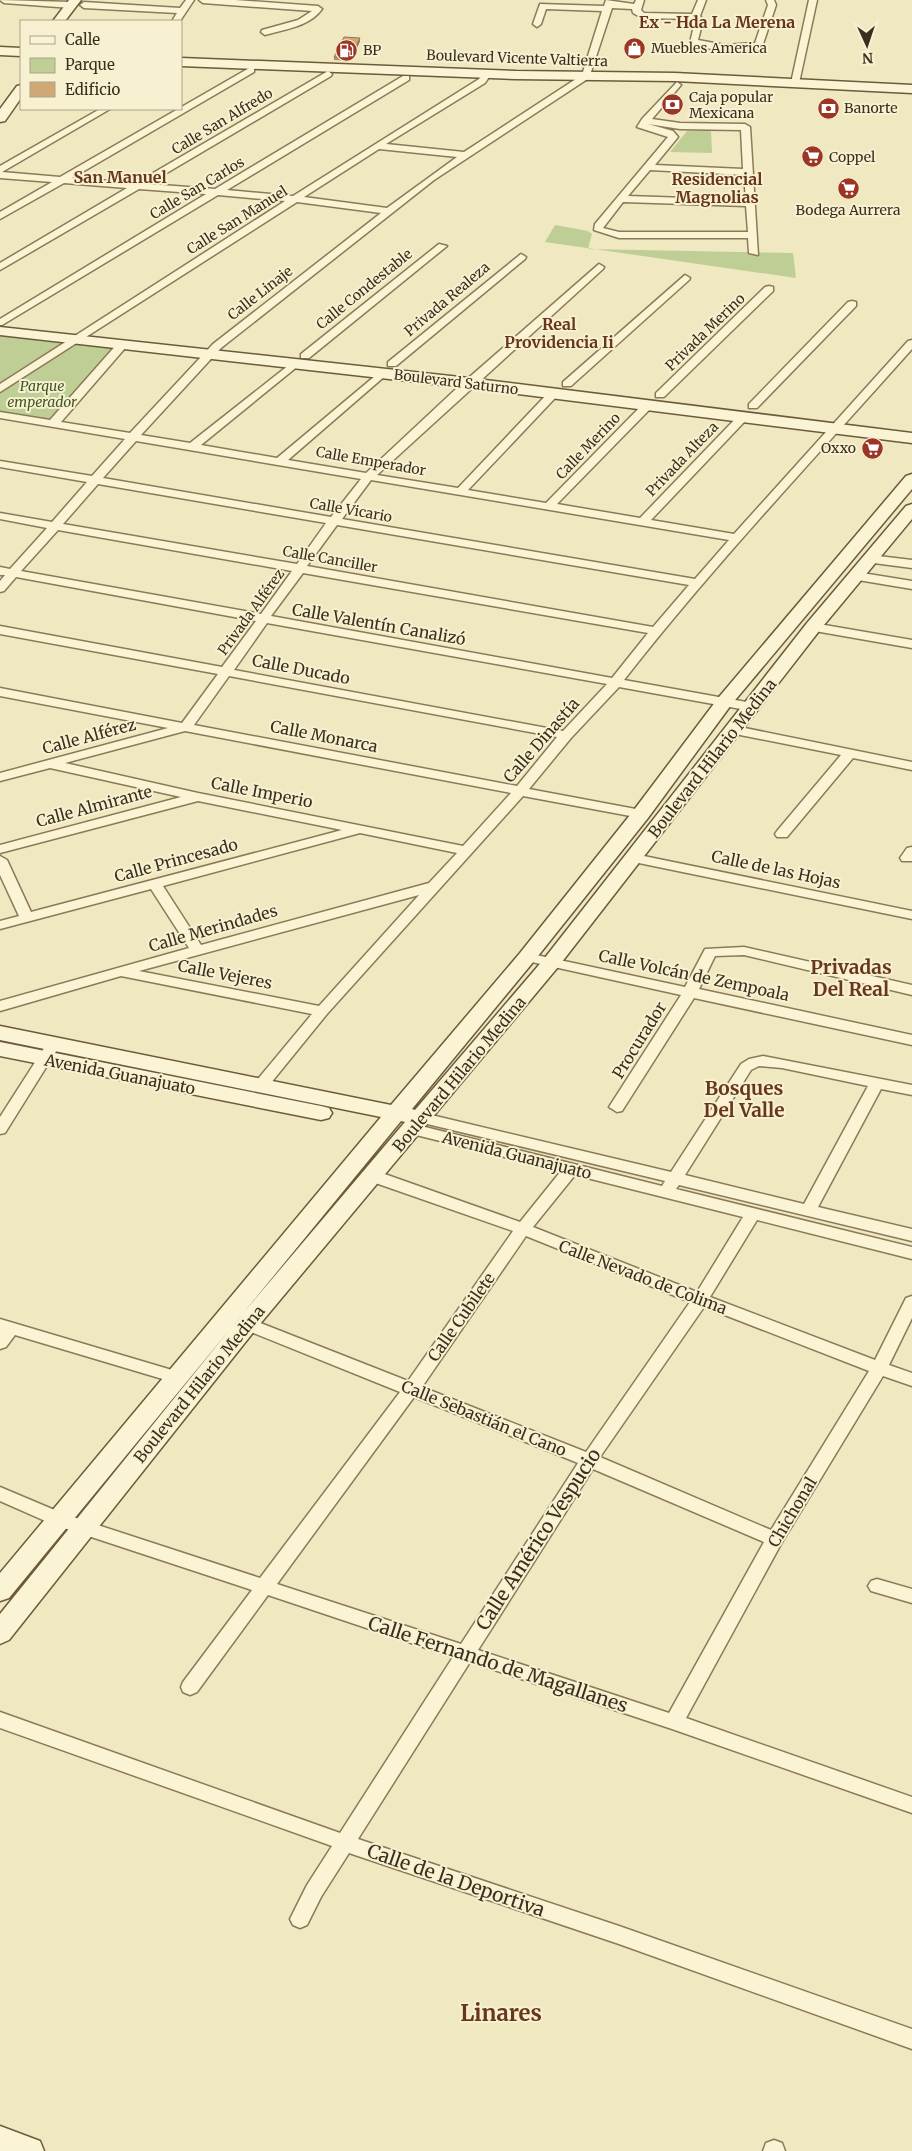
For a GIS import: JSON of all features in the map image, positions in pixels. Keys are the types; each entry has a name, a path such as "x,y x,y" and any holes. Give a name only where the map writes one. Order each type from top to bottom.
{"main road":[{"path":"60,20 79,2"},
{"path":"72,20 79,2"},
{"path":"0,51 20,52"},
{"path":"0,58 20,59"},
{"name":"Boulevard Vicente Valtierra","path":"182,64 485,77 795,83 912,89"},
{"name":"Boulevard Vicente Valtierra","path":"182,64 251,70 406,78 485,77"},
{"path":"1,110 20,75"},
{"name":"Boulevard Vicente Valtierra","path":"582,79 912,95"},
{"path":"1,110 20,90"},
{"name":"Boulevard Saturno","path":"1,325 88,331 212,350 475,379 568,384 660,395 748,411 840,423 912,438"},
{"name":"Boulevard Saturno","path":"1,325 74,340 122,345 212,350"},
{"name":"Boulevard Saturno","path":"475,379 553,394 647,406 748,411"},
{"name":"Boulevard Saturno","path":"840,423 912,425"},
{"name":"Boulevard Hilario Medina","path":"0,1591 176,1377 446,1055 641,814 725,701 912,479"},
{"name":"Boulevard Hilario Medina","path":"0,1633 247,1324 418,1124 552,963 752,708 813,627 870,559 906,524 912,509"},
{"name":"Avenida Guanajuato","path":"0,1033 48,1052 418,1124"},
{"name":"Avenida Guanajuato","path":"0,1049 48,1052 261,1085 391,1119"},
{"path":"446,1055 470,1061"},
{"path":"0,2140 29,2151"}],"street":[{"path":"4,0 79,2 183,11"},
{"path":"177,20 190,0"},
{"path":"203,0 318,9 314,15 302,21 265,32"},
{"path":"629,0 639,3"},
{"path":"695,17 702,0"},
{"path":"639,3 636,12 642,15 695,17 699,20 693,41 699,45 757,46 772,5 770,0"},
{"path":"795,83 813,0"},
{"path":"537,24 543,6 639,3"},
{"path":"582,79 609,5"},
{"path":"0,216 251,70"},
{"name":"Calle San Alfredo","path":"0,267 328,74"},
{"name":"Calle San Manuel","path":"0,389 485,77"},
{"name":"Calle San Carlos","path":"1,325 406,78"},
{"name":"Calle Linaje","path":"0,588 212,350 389,211 464,155 582,79"},
{"path":"677,84 646,121 643,128 664,132 673,137 598,226 601,232 619,235 753,236"},
{"path":"0,170 104,110"},
{"path":"646,121 680,126 745,122 754,252"},
{"path":"377,146 464,155"},
{"path":"648,167 749,172"},
{"path":"0,176 298,199 389,211"},
{"path":"621,199 751,203"},
{"name":"Calle Condestable","path":"194,446 442,246"},
{"name":"Privada Realeza","path":"280,461 521,257"},
{"name":"Privada Alférez","path":"186,727 333,522 369,476 599,267"},
{"path":"568,384 685,278"},
{"name":"Privada Merino","path":"660,395 770,289"},
{"name":"Privada Alteza","path":"643,522 852,304"},
{"name":"Calle Dinastía","path":"261,1085 322,1011 520,791 566,735 615,683 737,538 912,343"},
{"path":"53,424 122,345"},
{"path":"460,492 553,394"},
{"name":"Calle Merino","path":"549,506 647,406"},
{"name":"Calle Emperador","path":"0,415 737,538"},
{"name":"Calle Vicario","path":"0,464 698,583"},
{"name":"Calle Canciller","path":"0,516 656,632"},
{"path":"870,559 912,564"},
{"name":"Calle Valentín Canalizó","path":"0,571 615,683 725,701 752,708"},
{"path":"856,576 912,585"},
{"path":"813,627 912,644"},
{"name":"Calle Ducado","path":"0,630 566,735"},
{"name":"Calle Monarca","path":"0,692 641,814"},
{"name":"Calle Alférez","path":"0,777 186,727"},
{"path":"734,730 912,766"},
{"path":"782,834 849,754"},
{"name":"Calle Imperio","path":"52,764 198,797 465,850"},
{"name":"Calle Almirante","path":"0,849 198,797"},
{"name":"Calle Princesado","path":"0,925 361,829"},
{"name":"Calle de las Hojas","path":"634,858 912,915"},
{"path":"0,860 27,918"},
{"path":"155,884 197,950"},
{"name":"Calle Merindades","path":"0,1006 197,950 435,886"},
{"name":"Procurador","path":"617,1107 690,992 706,956 710,952 726,950 768,956 912,990"},
{"name":"Calle Volcán de Zempoala","path":"527,956 552,963 912,1040"},
{"name":"Calle Vejeres","path":"121,972 322,1011"},
{"path":"0,1129 48,1052"},
{"path":"667,1192 746,1067 752,1062 760,1060 782,1063 912,1090"},
{"path":"808,1210 877,1083"},
{"name":"Avenida Guanajuato","path":"418,1124 571,1169 912,1253"},
{"name":"Avenida Guanajuato","path":"418,1124 675,1178 912,1235"},
{"name":"Calle Cubilete","path":"190,1687 262,1587 411,1388 523,1230 571,1169"},
{"name":"Calle Nevado de Colima","path":"373,1176 523,1230 912,1380"},
{"name":"Calle Américo Vespucio","path":"300,1919 314,1891 346,1843 464,1652 589,1460 701,1299 752,1214"},
{"name":"Chichonal","path":"674,1722 775,1540 879,1368 912,1302"},
{"name":"Calle Sebastián el Cano","path":"247,1324 589,1460 775,1540"},
{"path":"0,1343 6,1327 176,1377"},
{"name":"Calle Fernando de Magallanes","path":"0,1494 58,1519 674,1722 912,1805"},
{"path":"877,1586 912,1596"},
{"name":"Calle de la Deportiva","path":"0,1720 346,1843 618,1935 912,2039"}],"green space":[{"path":"711,130 712,153 670,152 687,131"},
{"path":"555,225 588,231 592,234 588,248 545,242"},
{"path":"595,249 793,253 796,278"},
{"name":"Parque emperador","path":"0,333 122,345 53,424 0,414 0,389 64,346 0,383"}],"building":[{"name":"BP","path":"344,37 360,38 350,58 334,57"}],"place":[{"name":"Muebles America","path":"635,48"},
{"name":"BP","path":"347,50"},
{"name":"Caja popular Mexicana","path":"673,105"},
{"name":"Banorte","path":"828,108"},
{"name":"Coppel","path":"813,157"},
{"name":"Bodega Aurrera","path":"848,188"},
{"name":"Oxxo","path":"872,448"}],"district":[{"name":"Ex - Hda La Merena","path":"717,22"},
{"name":"San Manuel","path":"120,177"},
{"name":"Residencial Magnolias","path":"717,188"},
{"name":"Real Providencia Ii","path":"559,333"},
{"name":"Privadas Del Real","path":"851,978"},
{"name":"Bosques Del Valle","path":"744,1099"},
{"name":"Linares","path":"501,2013"}]}
